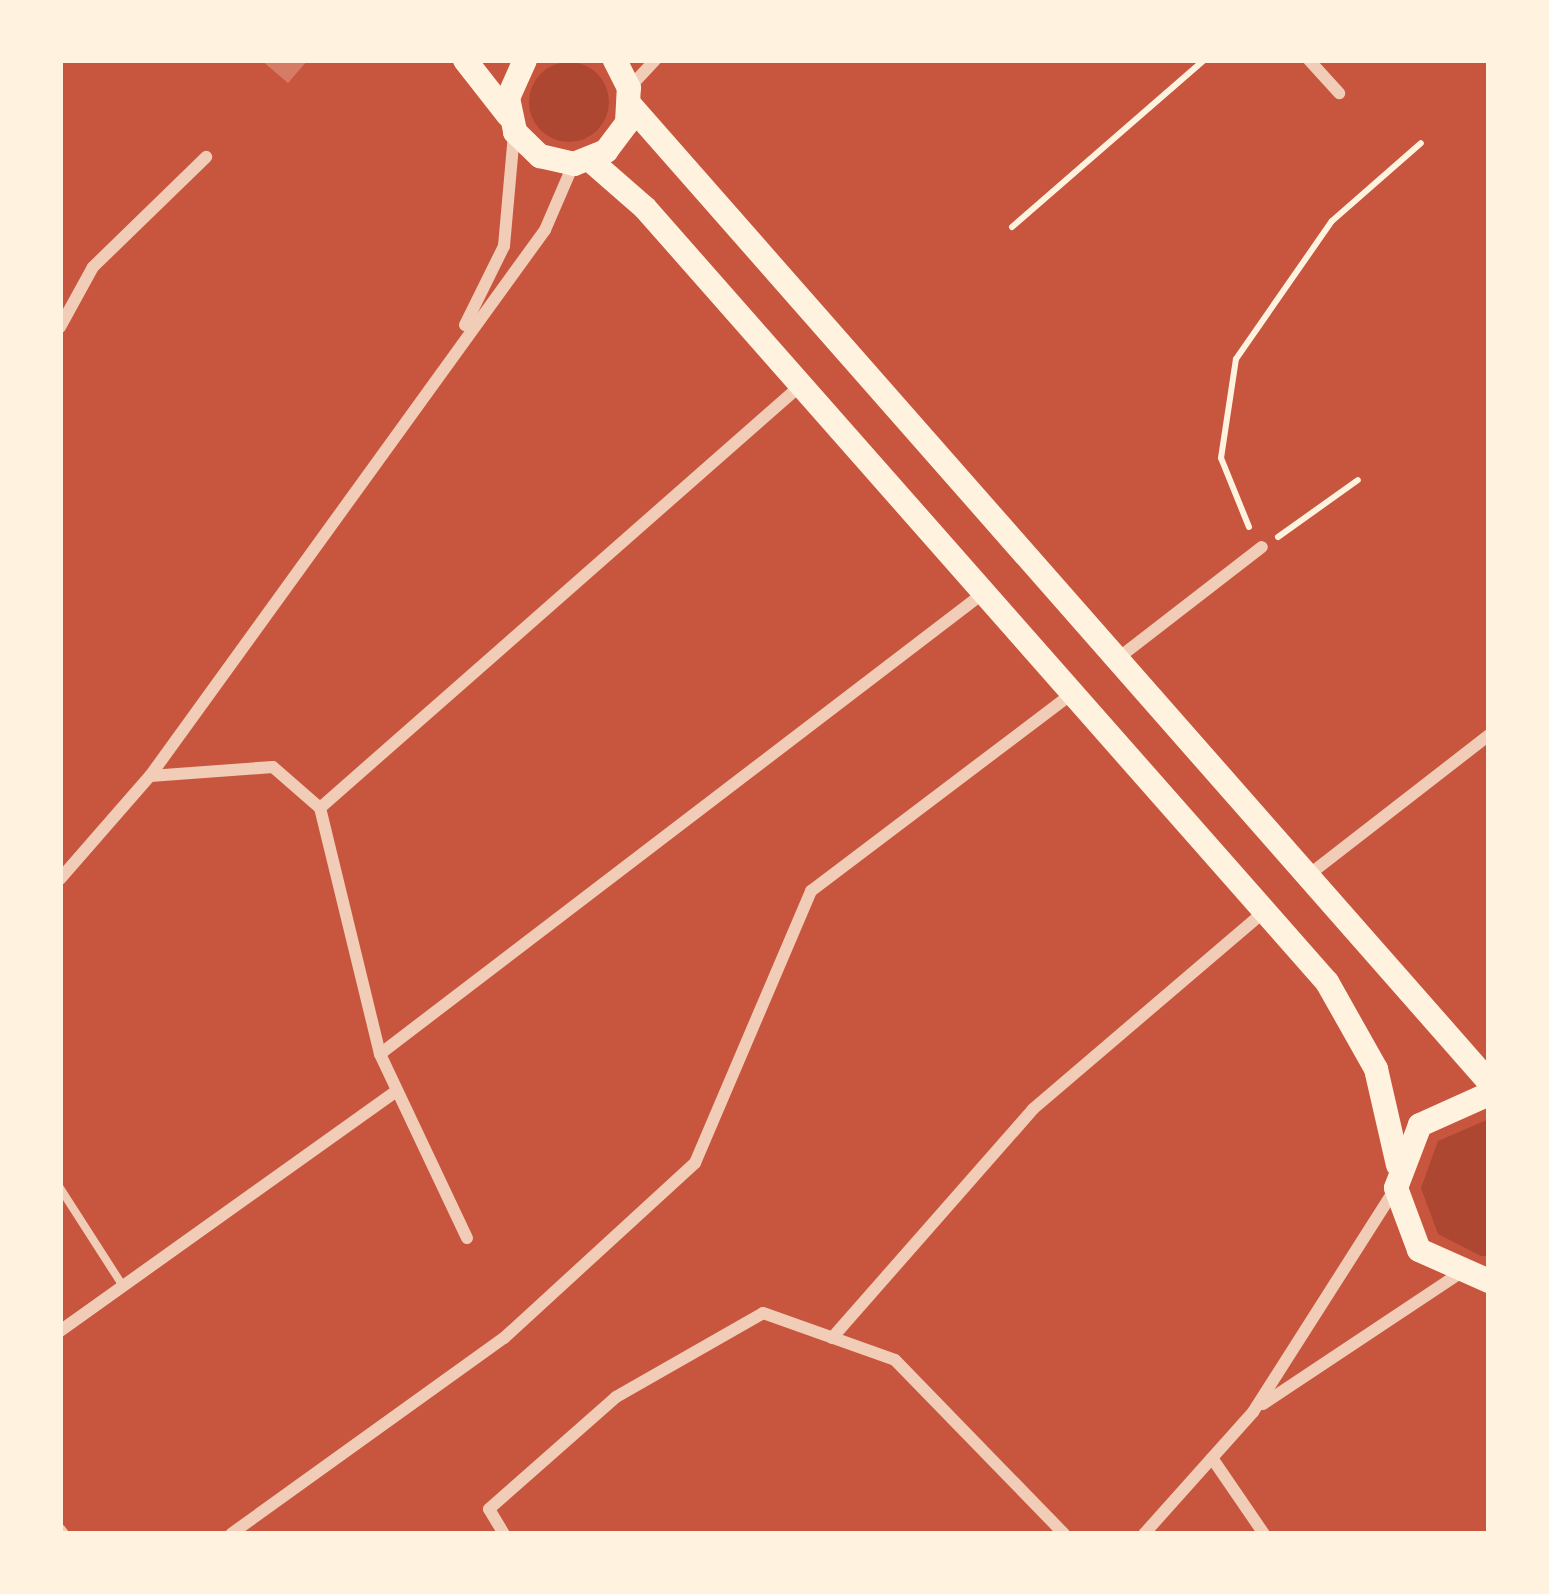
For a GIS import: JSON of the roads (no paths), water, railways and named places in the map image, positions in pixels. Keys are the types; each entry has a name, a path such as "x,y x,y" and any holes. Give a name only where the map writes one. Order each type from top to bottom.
{"main road":[{"path":"465,60 540,156 582,162 802,384 1328,982 1376,1069 1406,1232 1478,1281"},
{"path":"512,123 524,60"},
{"path":"615,60 630,97 1489,1082"},
{"path":"582,162 619,139 630,97"},
{"path":"1397,1177 1437,1110 1489,1094"}],"street":[{"path":"630,97 655,60"},
{"path":"1309,60 1339,93"},
{"path":"452,350 504,246 512,123"},
{"path":"60,327 93,267 206,157"},
{"path":"60,879 150,776 452,350 544,230 582,162"},
{"path":"320,808 802,384"},
{"path":"1117,659 1262,548"},
{"path":"380,1054 985,592"},
{"path":"231,1534 504,1338 695,1163 811,891 1073,693"},
{"path":"1306,877 1489,735"},
{"path":"150,776 273,767 320,808 380,1054 467,1238"},
{"path":"832,1338 1033,1109 1265,911"},
{"path":"60,1331 395,1092"},
{"path":"1144,1534 1253,1412 1397,1177"},
{"path":"1253,1412 1357,1332 1478,1281"},
{"path":"504,1534 489,1509 616,1397 764,1313 895,1360 1064,1534"},
{"path":"1212,1458 1264,1534"}],"lane":[{"path":"60,1188 123,1286"}]}
